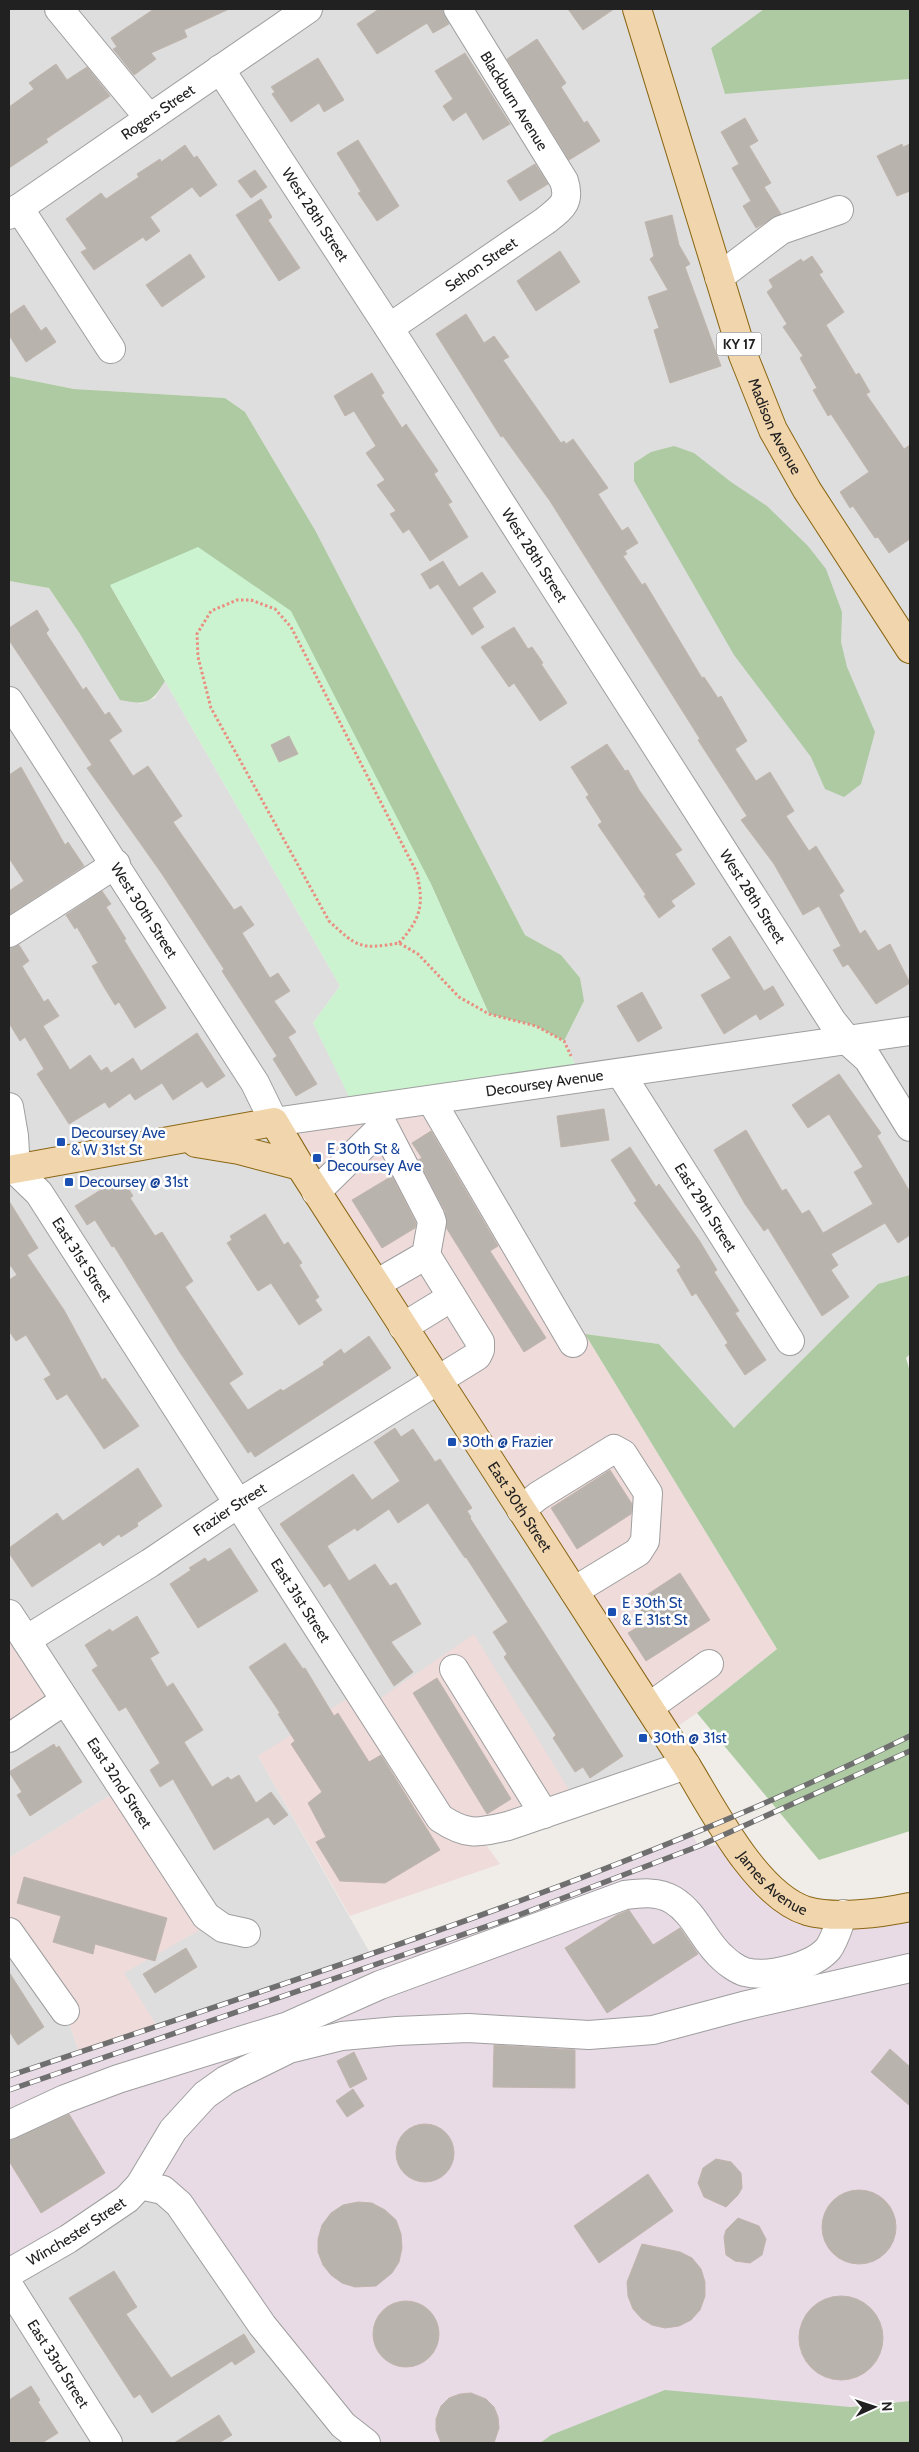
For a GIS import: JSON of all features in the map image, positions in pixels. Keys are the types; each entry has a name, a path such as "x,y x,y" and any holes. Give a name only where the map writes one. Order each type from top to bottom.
{"main road":[{"name":"Madison Avenue","path":"637,9 743,355 774,430 807,490 910,649"},
{"name":"Decoursey Avenue","path":"11,1167 274,1122"},
{"name":"East 30th Street","path":"274,1122 316,1192 403,1328 686,1765"},
{"name":"Decoursey Avenue","path":"180,1139 203,1145 239,1150 300,1166"},
{"name":"James Avenue","path":"686,1765 734,1845 768,1885 795,1906 808,1911 843,1914 910,1907"}],"street":[{"path":"59,9 149,118"},
{"name":"Rogers Street","path":"14,211 308,9"},
{"name":"Blackburn Avenue","path":"458,9 564,181 568,194"},
{"name":"West 28th Street","path":"220,69 389,328 821,1005 848,1041 868,1059 910,1127"},
{"name":"Sehon Street","path":"389,328 545,221 563,206 568,194"},
{"path":"719,277 781,230 839,210"},
{"path":"14,211 111,349"},
{"name":"West 30th Street","path":"9,701 116,864 255,1083 274,1122"},
{"path":"9,933 116,864"},
{"name":"Decoursey Avenue","path":"274,1122 378,1117 431,1100 848,1041 910,1030"},
{"name":"East 29th Street","path":"621,1074 790,1342"},
{"path":"431,1100 573,1343"},
{"path":"9,1107 14,1136 11,1167"},
{"path":"316,1192 378,1117 430,1216 432,1222 426,1255 452,1297 403,1328"},
{"name":"East 31st Street","path":"11,1167 39,1193 440,1818 456,1829 478,1833 508,1826 686,1765"},
{"path":"376,1284 426,1255"},
{"name":"Frazier Street","path":"26,1640 150,1563 239,1503 477,1356 480,1350 480,1342 452,1297"},
{"path":"521,1510 538,1496 614,1450 623,1454 648,1493 645,1541 638,1552 574,1591"},
{"name":"East 32nd Street","path":"9,1614 206,1916 223,1928 246,1933"},
{"path":"649,1707 708,1664"},
{"path":"454,1669 544,1814"},
{"path":"9,1738 64,1701"},
{"path":"9,2125 65,2099 118,2079 288,2026 380,1985 625,1895 642,1893 661,1895 673,1900 692,1916 710,1944 723,1958 744,1972 757,1974 786,1970 814,1958 828,1948 843,1914"},
{"path":"9,1932 65,2011"},
{"name":"Winchester Street","path":"9,2273 75,2234 127,2199 140,2185 173,2130 206,2095 226,2080 289,2049 342,2036 397,2030 468,2028 590,2036 653,2030 742,2006 910,1968"},
{"path":"140,2185 163,2190 179,2204 262,2325 344,2425 366,2443"},
{"name":"East 33rd Street","path":"9,2286 108,2443"}],"path":[{"path":"399,943 414,925 419,911 421,893 418,873 291,627 275,609 251,600 237,600 211,611 198,634 198,649 211,708 329,921 353,944 374,948 399,943 418,954 459,997 490,1014 536,1026 564,1041 582,1079"}],"shaded area":[{"path":"9,9 764,9 711,48 725,94 910,79 910,1275 878,1284 734,1428 659,1344 585,1334 447,1098 582,1079 564,1041 584,1001 561,955 525,935 315,530 245,412 225,398 74,389 9,376"},
{"path":"9,581 49,588 80,634 140,704 155,698 165,681 340,986 313,1023 686,1765 577,1803 368,1706 258,1756 370,1953 157,2026 124,1974 122,1788 9,1858"},
{"path":"447,1098 585,1334 777,1649 697,1713 666,1734 274,1122"},
{"path":"9,1614 64,1701 9,1738"},
{"path":"474,1634 577,1803 478,1834 500,1864 350,1916 258,1756 359,1691 369,1706"},
{"path":"122,1788 214,1922 124,1973 157,2026 79,2052 65,2011 9,1932 9,1858"},
{"path":"692,1835 699,1846 734,1845 795,1906 910,1907 910,2401 551,2435 540,2443 339,2443 343,2425 163,2190 9,2273 9,2076 490,1912"},
{"path":"9,1932 65,2011 79,2052 9,2076"},
{"path":"163,2190 343,2425 339,2443 9,2443 9,2273"}],"green space":[{"path":"764,9 910,9 910,79 725,94 711,48"},
{"path":"9,376 74,389 225,398 245,412 315,530 525,935 561,955 580,978 584,1001 564,1041 536,1026 489,1014 430,882 110,585 165,681 156,694 147,701 120,700 80,634 49,588 9,581"},
{"path":"674,446 694,453 731,482 767,506 808,546 826,569 842,612 841,642 847,667 875,732 861,784 844,797 825,789 811,757 734,655 634,481 634,463 651,452"},
{"path":"198,547 291,611 430,882 489,1014 536,1026 564,1041 582,1079 356,1111 313,1023 340,986 110,585"},
{"path":"910,1275 910,1354 906,1358 910,1372 910,1831 819,1860 697,1713 777,1649 585,1334 659,1344 734,1428 878,1284"},
{"path":"665,2390 850,2407 910,2401 910,2443 540,2443 551,2435"}],"building":[{"path":"154,9 229,9 184,30 187,37 151,53 156,59 134,75 113,49 117,47 111,38"},
{"path":"379,9 442,9 449,24 433,33 427,23 377,54 357,24"},
{"path":"568,9 614,9 583,30"},
{"path":"537,39 566,83 561,87 584,123 587,121 600,141 569,160 507,59"},
{"path":"465,53 510,124 483,140 466,112 453,121 443,106 453,99 435,71"},
{"path":"318,58 344,100 324,112 319,103 291,122 272,94 275,92 271,87"},
{"path":"56,64 67,80 87,67 110,96 46,139 48,142 9,168 9,107 34,89 29,83"},
{"path":"745,118 758,141 749,146 771,183 764,187 781,214 756,228 743,206 751,201 732,168 739,164 721,132"},
{"path":"358,140 399,206 377,221 358,193 361,192 337,153"},
{"path":"902,144 903,147 910,144 910,191 897,196 877,156"},
{"path":"185,145 194,158 197,156 217,185 200,197 192,187 150,217 160,231 146,241 143,237 94,270 81,252 87,249 66,219 101,193 106,199 139,177 137,174 160,159 161,162"},
{"path":"535,164 548,184 520,201 507,181"},
{"path":"255,170 267,187 251,198 238,181"},
{"path":"261,199 272,217 268,220 300,268 279,281 236,215"},
{"path":"672,215 679,245 690,264 685,267 721,366 670,383 654,330 659,328 648,297 668,290 650,259 654,256 645,222"},
{"path":"560,251 580,282 536,311 517,281"},
{"path":"190,254 205,277 162,307 146,285"},
{"path":"812,256 823,272 819,274 844,312 826,325 856,375 859,373 870,392 866,394 904,449 910,445 910,539 889,553 878,537 875,538 853,506 850,508 840,492 869,472 831,414 828,416 813,390 817,388 800,358 803,356 783,327 787,324 767,292 773,287 769,280 801,259 803,262"},
{"path":"24,305 41,331 46,327 56,342 26,362 9,335 9,315"},
{"path":"466,314 484,343 494,336 509,357 503,360 561,443 564,441 566,444 573,439 608,488 598,494 622,531 628,527 638,543 625,551 627,554 623,556 642,585 645,583 702,678 704,677 718,698 721,696 747,741 735,749 756,781 770,772 794,811 786,816 809,851 816,846 844,891 839,895 860,934 865,930 878,951 890,944 910,983 876,1004 848,964 843,967 833,950 841,946 819,906 803,915 774,864 741,820 747,816 698,740 700,739 550,501 503,436 501,437 436,334"},
{"path":"372,373 384,393 381,395 402,428 406,424 438,471 434,474 452,502 448,504 468,537 430,561 409,529 403,533 390,514 396,511 377,485 385,480 366,453 376,446 354,411 345,416 334,396"},
{"path":"443,561 459,587 482,572 496,592 472,608 484,627 472,635 438,584 430,589 421,574"},
{"path":"37,610 49,630 46,633 83,690 86,687 105,715 109,712 122,731 109,740 133,776 148,766 182,816 173,822 234,910 241,906 254,925 242,933 270,978 278,973 290,991 274,1001 296,1032 288,1037 317,1084 296,1096 273,1059 277,1056 222,971 224,969 162,874 87,768 92,765 9,640 9,628"},
{"path":"514,627 528,649 532,647 567,703 540,721 514,683 509,687 481,647"},
{"path":"289,736 298,754 279,762 271,745"},
{"path":"607,744 625,771 628,770 639,790 682,850 675,854 695,884 671,901 675,906 659,918 644,896 646,895 598,825 602,822 586,797 589,795 571,767"},
{"path":"21,767 65,845 68,842 84,866 9,915 9,891 24,881 9,858 9,775"},
{"path":"102,891 111,904 106,907 126,939 124,940 166,1008 135,1028 119,1002 115,1005 104,987 92,966 98,963 77,927 75,929 66,915"},
{"path":"730,936 764,991 773,986 784,1005 760,1020 756,1014 724,1034 701,995 731,978 712,949"},
{"path":"19,945 29,961 22,966 44,1002 48,999 59,1016 43,1026 70,1070 90,1055 101,1071 107,1067 111,1073 133,1058 141,1071 197,1033 225,1076 207,1088 202,1081 173,1100 162,1083 135,1100 130,1093 109,1108 105,1102 69,1124 37,1074 44,1069 25,1037 20,1041 9,1023 9,948"},
{"path":"642,992 662,1028 638,1042 617,1006"},
{"path":"839,1074 881,1133 877,1136 910,1192 910,1235 898,1243 885,1223 831,1254 838,1265 831,1270 849,1297 822,1316 768,1228 764,1231 745,1204 714,1150 746,1130 782,1191 786,1189 802,1214 809,1210 823,1233 873,1204 854,1172 863,1167 829,1114 808,1128 792,1105"},
{"path":"604,1109 609,1140 561,1147 557,1116"},
{"path":"431,1131 498,1246 490,1251 546,1338 524,1352 447,1229 445,1211 418,1160 422,1158 412,1143"},
{"path":"630,1147 656,1187 659,1184 699,1240 717,1270 714,1272 739,1311 735,1313 766,1360 745,1375 725,1345 728,1343 696,1293 692,1296 677,1270 681,1267 634,1203 637,1201 611,1160"},
{"path":"392,1176 416,1223 415,1228 382,1248 352,1200"},
{"path":"123,1180 133,1196 130,1198 155,1236 162,1232 193,1281 185,1287 243,1374 229,1383 248,1410 324,1365 323,1362 341,1349 344,1354 369,1336 391,1368 255,1457 251,1451 248,1453 179,1351 114,1246 112,1247 95,1220 87,1225 75,1206 115,1181"},
{"path":"9,1201 38,1248 27,1255 64,1310 102,1380 105,1378 139,1426 104,1449 67,1394 57,1400 44,1379 51,1375 26,1335 16,1341 9,1331 9,1280 17,1275 11,1266 9,1267"},
{"path":"265,1214 284,1245 288,1242 302,1263 299,1265 319,1297 315,1300 322,1310 299,1325 271,1283 258,1291 227,1243 232,1240 230,1236"},
{"path":"395,1428 401,1437 413,1429 435,1462 440,1459 472,1508 467,1511 470,1518 623,1756 590,1778 583,1767 575,1772 553,1738 556,1735 504,1657 507,1654 493,1632 508,1622 428,1503 398,1523 389,1509 357,1531 355,1528 327,1546 349,1581 375,1564 390,1586 396,1583 421,1624 391,1642 413,1672 394,1686 330,1583 324,1587 280,1524 353,1474 372,1500 400,1481 374,1442"},
{"path":"138,1468 162,1506 137,1523 138,1526 121,1537 119,1534 103,1546 100,1542 32,1587 9,1553 9,1548 57,1513 63,1521"},
{"path":"610,1470 632,1504 631,1514 577,1549 551,1508"},
{"path":"230,1548 258,1591 198,1628 170,1584 191,1570 189,1568 205,1558 208,1562"},
{"path":"680,1573 710,1620 646,1661 628,1633 648,1621 636,1602"},
{"path":"137,1616 159,1653 150,1658 167,1687 173,1683 203,1730 184,1742 212,1787 228,1777 231,1780 239,1775 256,1803 271,1792 288,1815 274,1825 268,1817 214,1850 173,1779 160,1787 150,1770 160,1763 126,1707 119,1711 92,1670 98,1666 85,1645 110,1629 112,1632"},
{"path":"285,1643 303,1669 305,1668 334,1716 338,1713 369,1762 381,1755 440,1850 385,1883 340,1881 316,1842 326,1837 308,1803 322,1792 291,1744 295,1741 278,1714 280,1713 249,1667"},
{"path":"437,1678 511,1799 487,1814 413,1693"},
{"path":"54,1744 56,1748 59,1746 82,1782 30,1816 17,1795 22,1792 9,1772"},
{"path":"24,1877 167,1918 155,1961 95,1944 93,1954 53,1942 61,1916 17,1903"},
{"path":"629,1910 653,1945 680,1928 698,1954 607,2013 565,1948 617,1915"},
{"path":"186,1948 197,1967 155,1993 143,1974"},
{"path":"9,1972 44,2027 18,2045 9,2031"},
{"path":"494,2045 575,2050 575,2088 493,2087"},
{"path":"890,2049 910,2067 910,2106 871,2072"},
{"path":"354,2052 367,2079 350,2088 337,2061"},
{"path":"353,2089 364,2106 347,2117 336,2101"},
{"path":"69,2114 105,2173 41,2213 9,2161 9,2141"},
{"path":"419,2124 431,2124 446,2132 454,2147 454,2159 446,2174 431,2182 419,2182 404,2174 396,2159 396,2147 404,2132"},
{"path":"716,2159 731,2162 741,2173 742,2188 726,2207 704,2197 698,2183 703,2168"},
{"path":"648,2174 673,2211 599,2263 574,2226"},
{"path":"859,2190 880,2196 890,2206 896,2227 890,2248 880,2258 859,2264 838,2258 828,2248 822,2227 828,2206 838,2196"},
{"path":"358,2202 372,2203 385,2210 396,2220 401,2234 402,2248 399,2262 392,2273 376,2286 355,2287 342,2283 331,2275 323,2265 318,2252 318,2239 322,2225 331,2213 343,2205"},
{"path":"738,2218 759,2226 766,2239 762,2255 750,2263 735,2261 726,2255 724,2237 726,2230"},
{"path":"642,2244 680,2252 692,2258 701,2269 705,2282 705,2296 700,2310 691,2320 679,2326 665,2328 652,2325 642,2319 633,2309 628,2296 627,2282"},
{"path":"114,2271 137,2307 126,2314 171,2378 244,2334 255,2352 235,2365 232,2361 152,2413 140,2394 134,2398 69,2298"},
{"path":"833,2296 849,2296 865,2303 876,2314 883,2330 880,2354 871,2368 865,2373 849,2380 833,2380 817,2373 806,2362 799,2346 799,2330 806,2314 817,2303"},
{"path":"400,2301 412,2301 424,2306 434,2316 439,2328 437,2347 424,2362 412,2367 400,2367 388,2362 378,2352 373,2340 373,2328 378,2316 388,2306"},
{"path":"31,2386 40,2400 38,2402 58,2433 42,2443 9,2443 9,2400"},
{"path":"471,2393 486,2399 494,2407 498,2417 499,2428 494,2443 441,2443 436,2430 436,2419 441,2406 449,2398"},
{"path":"219,2415 232,2435 219,2443 174,2443"}],"railway":[{"path":"9,2076 352,1961 579,1879 690,1835 801,1787 910,1736"},
{"path":"9,2090 511,1918 699,1846 910,1751"}],"place":[{"name":"Decoursey Ave & W 31st St","path":"61,1142"},
{"name":"E 30th St & Decoursey Ave","path":"317,1158"},
{"name":"Decoursey @ 31st","path":"69,1182"},
{"name":"30th @ Frazier","path":"452,1442"},
{"name":"E 30th St & E 31st St","path":"612,1612"},
{"name":"30th @ 31st","path":"643,1738"}]}
